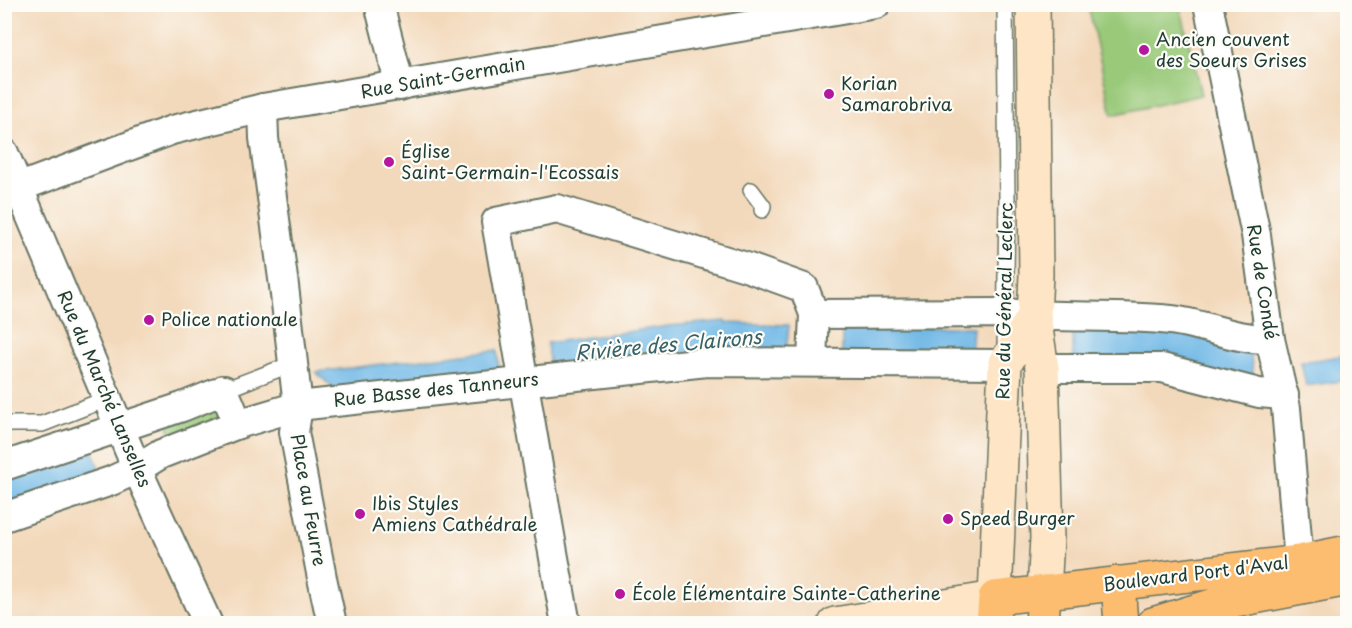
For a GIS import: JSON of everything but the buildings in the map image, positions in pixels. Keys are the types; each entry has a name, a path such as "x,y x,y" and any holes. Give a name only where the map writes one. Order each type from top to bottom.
{"main road":[{"name":"Rue du Général Leclerc","path":"1034,4 1036,275 1020,314 1042,368 1047,538 1043,608"},
{"path":"1020,314 1005,364 1042,368"},
{"name":"Rue du Général Leclerc","path":"994,611 1005,364"},
{"name":"Boulevard Port d'Aval","path":"994,611 1043,608 1118,583 1299,562 1347,552"},
{"name":"Boulevard Port d'Aval","path":"1153,624 1218,604 1347,579"},
{"path":"1118,583 1121,624"},
{"path":"835,624 994,611"}],"street":[{"path":"379,4 400,86"},
{"name":"Rue Saint-Germain","path":"11,190 172,130 263,108 400,86 744,15 876,4"},
{"name":"Rue de Condé","path":"1208,4 1256,235 1270,339 1285,402 1299,562"},
{"path":"263,108 264,138 298,406"},
{"name":"Rue du Marché Lanselles","path":"4,153 11,190 109,398 137,469 208,624"},
{"path":"566,624 496,222 557,209 748,261 804,288 814,314 812,361"},
{"path":"814,314 1020,314 1172,320 1252,340 1270,339"},
{"name":"Rue Basse des Tanneurs","path":"298,406 708,362 1005,364"},
{"path":"1042,368 1162,368 1285,402"},
{"path":"4,466 182,406 222,385 238,424"},
{"name":"Place au Feurre","path":"4,517 111,481 137,469 161,453 238,424 298,406 294,432 332,624"}],"lane":[{"name":"Rue du Général Leclerc","path":"1005,4 1007,198 1020,314"},
{"path":"751,190 763,206 762,210"},
{"path":"222,385 292,364"},
{"path":"4,424 42,424 109,398"}],"green space":[{"path":"1088,5 1180,5 1201,95 1112,115"},
{"path":"221,397 230,421 175,443 165,419"}],"water":[{"name":"Rivière des Clairons","path":"725,321 726,323 789,325 786,352 550,369 547,343 669,326"},
{"path":"842,326 973,327 971,356 842,355"},
{"path":"1073,330 1165,330 1250,349 1254,380 1073,358"},
{"path":"497,350 500,375 338,393 316,372"},
{"path":"1347,355 1347,380 1306,386 1301,362"},
{"path":"90,445 101,473 5,503 4,473"}],"place":[{"name":"Ancien couvent des Soeurs Grises","path":"1144,50"},
{"name":"Korian Samarobriva","path":"829,94"},
{"name":"Église Saint-Germain-l'Ecossais","path":"389,162"},
{"name":"Police nationale","path":"149,320"},
{"name":"Ibis Styles Amiens Cathédrale","path":"360,514"},
{"name":"Speed Burger","path":"948,519"},
{"name":"École Élémentaire Sainte-Catherine","path":"620,594"}]}
